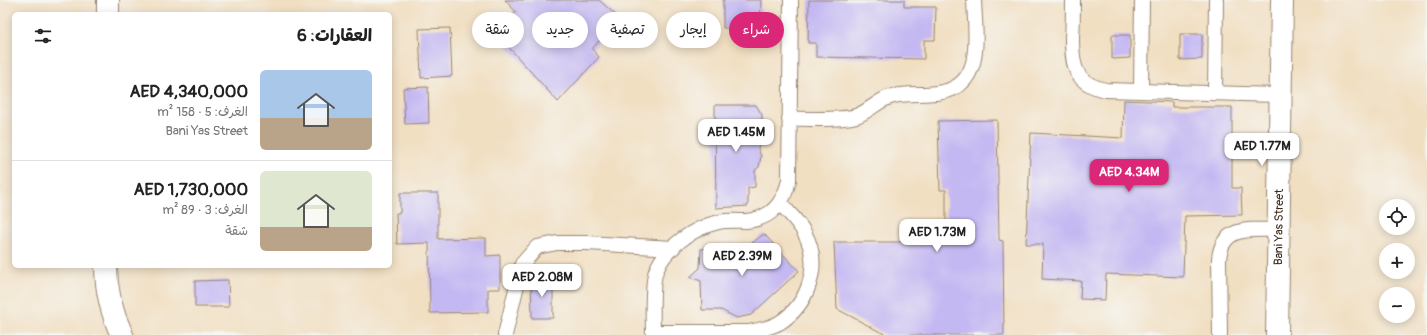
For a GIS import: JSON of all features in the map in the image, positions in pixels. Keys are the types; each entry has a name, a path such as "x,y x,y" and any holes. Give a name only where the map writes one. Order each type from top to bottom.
{"street":[{"path":"108,0 108,12"},
{"name":"Bani Yas Street","path":"1277,335 1282,0"},
{"path":"106,268 110,303 122,335"}],"lane":[{"path":"780,203 798,223 806,235 812,263 811,277 807,291 800,304 790,315 778,324 749,332 653,333 654,282 656,272 666,255 693,233 705,226 719,222 757,219 766,216 780,203 786,192 789,180 791,0"},
{"path":"789,118 846,118 867,110 877,102 890,97 902,94 940,93 949,91 958,86 970,73 975,57 974,0"},
{"path":"1073,0 1072,58 1078,74 1087,83 1098,89 1280,95"},
{"path":"1141,91 1142,0"},
{"path":"1215,93 1216,0"},
{"path":"1220,335 1219,259 1220,250 1224,242 1230,235 1238,232 1247,230 1278,230"},
{"path":"505,335 522,264 537,247 557,243 587,243 673,248"}],"building":[{"path":"505,0 599,0 612,12 596,12 596,44 592,49 599,57 558,102 509,48 524,48 524,12 516,12"},
{"path":"723,0 761,0 761,12 729,12 729,28 723,28"},
{"path":"809,0 904,0 904,7 936,7 935,40 924,40 924,59 816,57 816,43 808,43"},
{"path":"450,28 452,76 421,78 419,29"},
{"path":"1180,34 1202,34 1202,59 1180,60"},
{"path":"1112,35 1130,35 1130,58 1112,59"},
{"path":"428,87 429,123 405,124 403,88"},
{"path":"1124,100 1172,102 1172,107 1232,107 1232,188 1241,188 1242,215 1185,216 1183,277 1106,274 1105,300 1080,299 1081,281 1042,279 1043,244 1026,244 1031,133 1123,138"},
{"path":"715,105 756,105 762,115 762,124 757,133 759,140 758,149 761,156 759,167 755,170 755,187 748,188 748,206 716,208"},
{"path":"997,120 999,240 1003,241 1004,335 886,335 837,309 834,242 946,242 946,190 940,190 938,121"},
{"path":"400,193 438,193 438,239 486,238 486,256 500,255 500,289 488,289 488,312 430,313 429,243 397,244 396,213 400,213"},
{"path":"764,234 799,271 751,315 737,318 721,310 702,310 701,281 690,277 700,268 701,249 745,248"},
{"path":"531,278 553,278 553,318 532,318"},
{"path":"228,280 229,307 195,307 195,281"}]}
